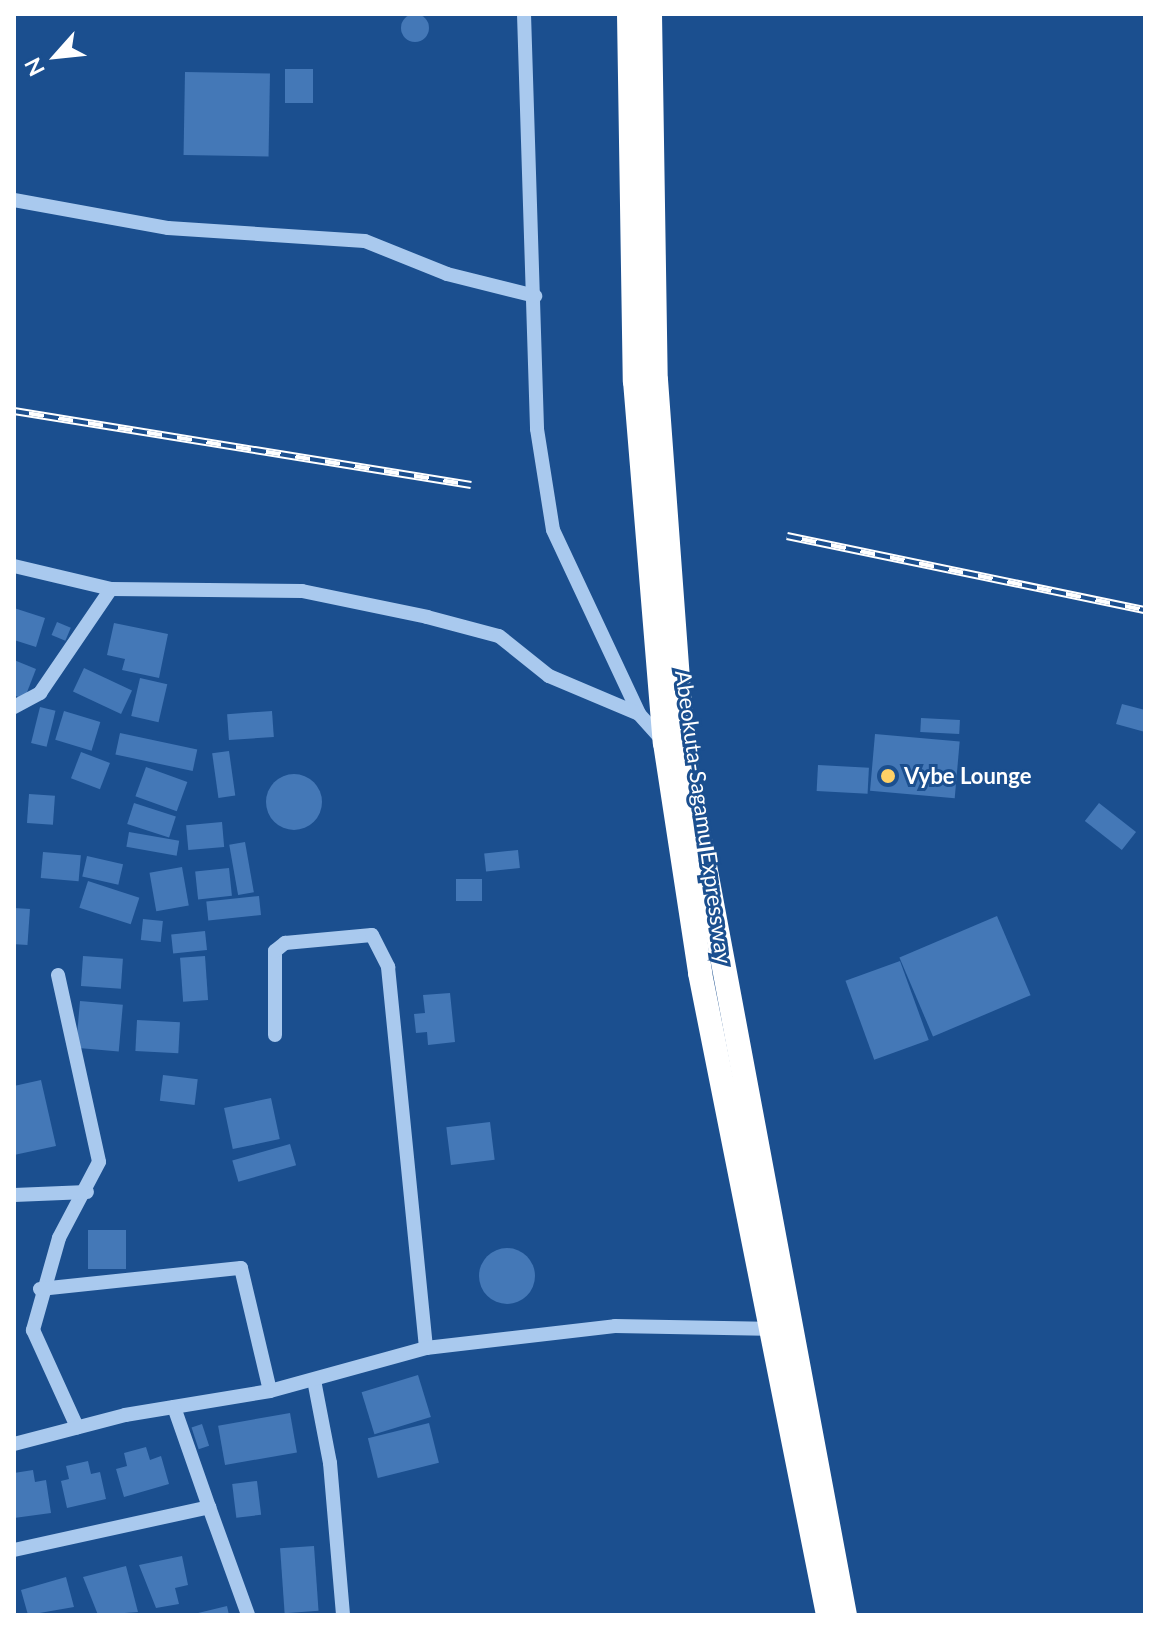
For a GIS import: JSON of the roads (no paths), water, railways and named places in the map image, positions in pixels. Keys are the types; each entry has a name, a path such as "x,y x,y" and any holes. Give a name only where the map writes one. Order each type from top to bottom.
{"highway":[{"name":"Abeokuta-Sagamu Expressway","path":"629,14 636,395 700,973 828,1615"},
{"name":"Abeokuta-Sagamu Expressway","path":"650,14 656,380 674,746 845,1615"}],"street":[{"path":"524,14 537,429 553,530 639,714"},
{"path":"14,200 168,228 365,241 447,274 535,296"},
{"path":"14,566 111,589 302,591 427,617 499,636 549,676 639,714 674,746"},
{"path":"14,707 40,693 111,589"},
{"path":"275,1035 275,951 285,943 372,935 388,967 426,1348"},
{"path":"58,975 77,1079 97,1138 99,1162 40,1289 33,1330 39,1356 77,1427"},
{"path":"14,1195 87,1192"},
{"path":"40,1289 241,1268 270,1391"},
{"path":"14,1444 77,1427 270,1391 426,1348 615,1326 773,1329"},
{"path":"314,1380 330,1463 343,1615"},
{"path":"174,1407 248,1615"},
{"path":"14,1550 209,1507"}],"railway":[{"path":"14,411 471,485"},
{"path":"787,536 1145,610"}],"place":[{"name":"Vybe Lounge","path":"888,776"}]}
